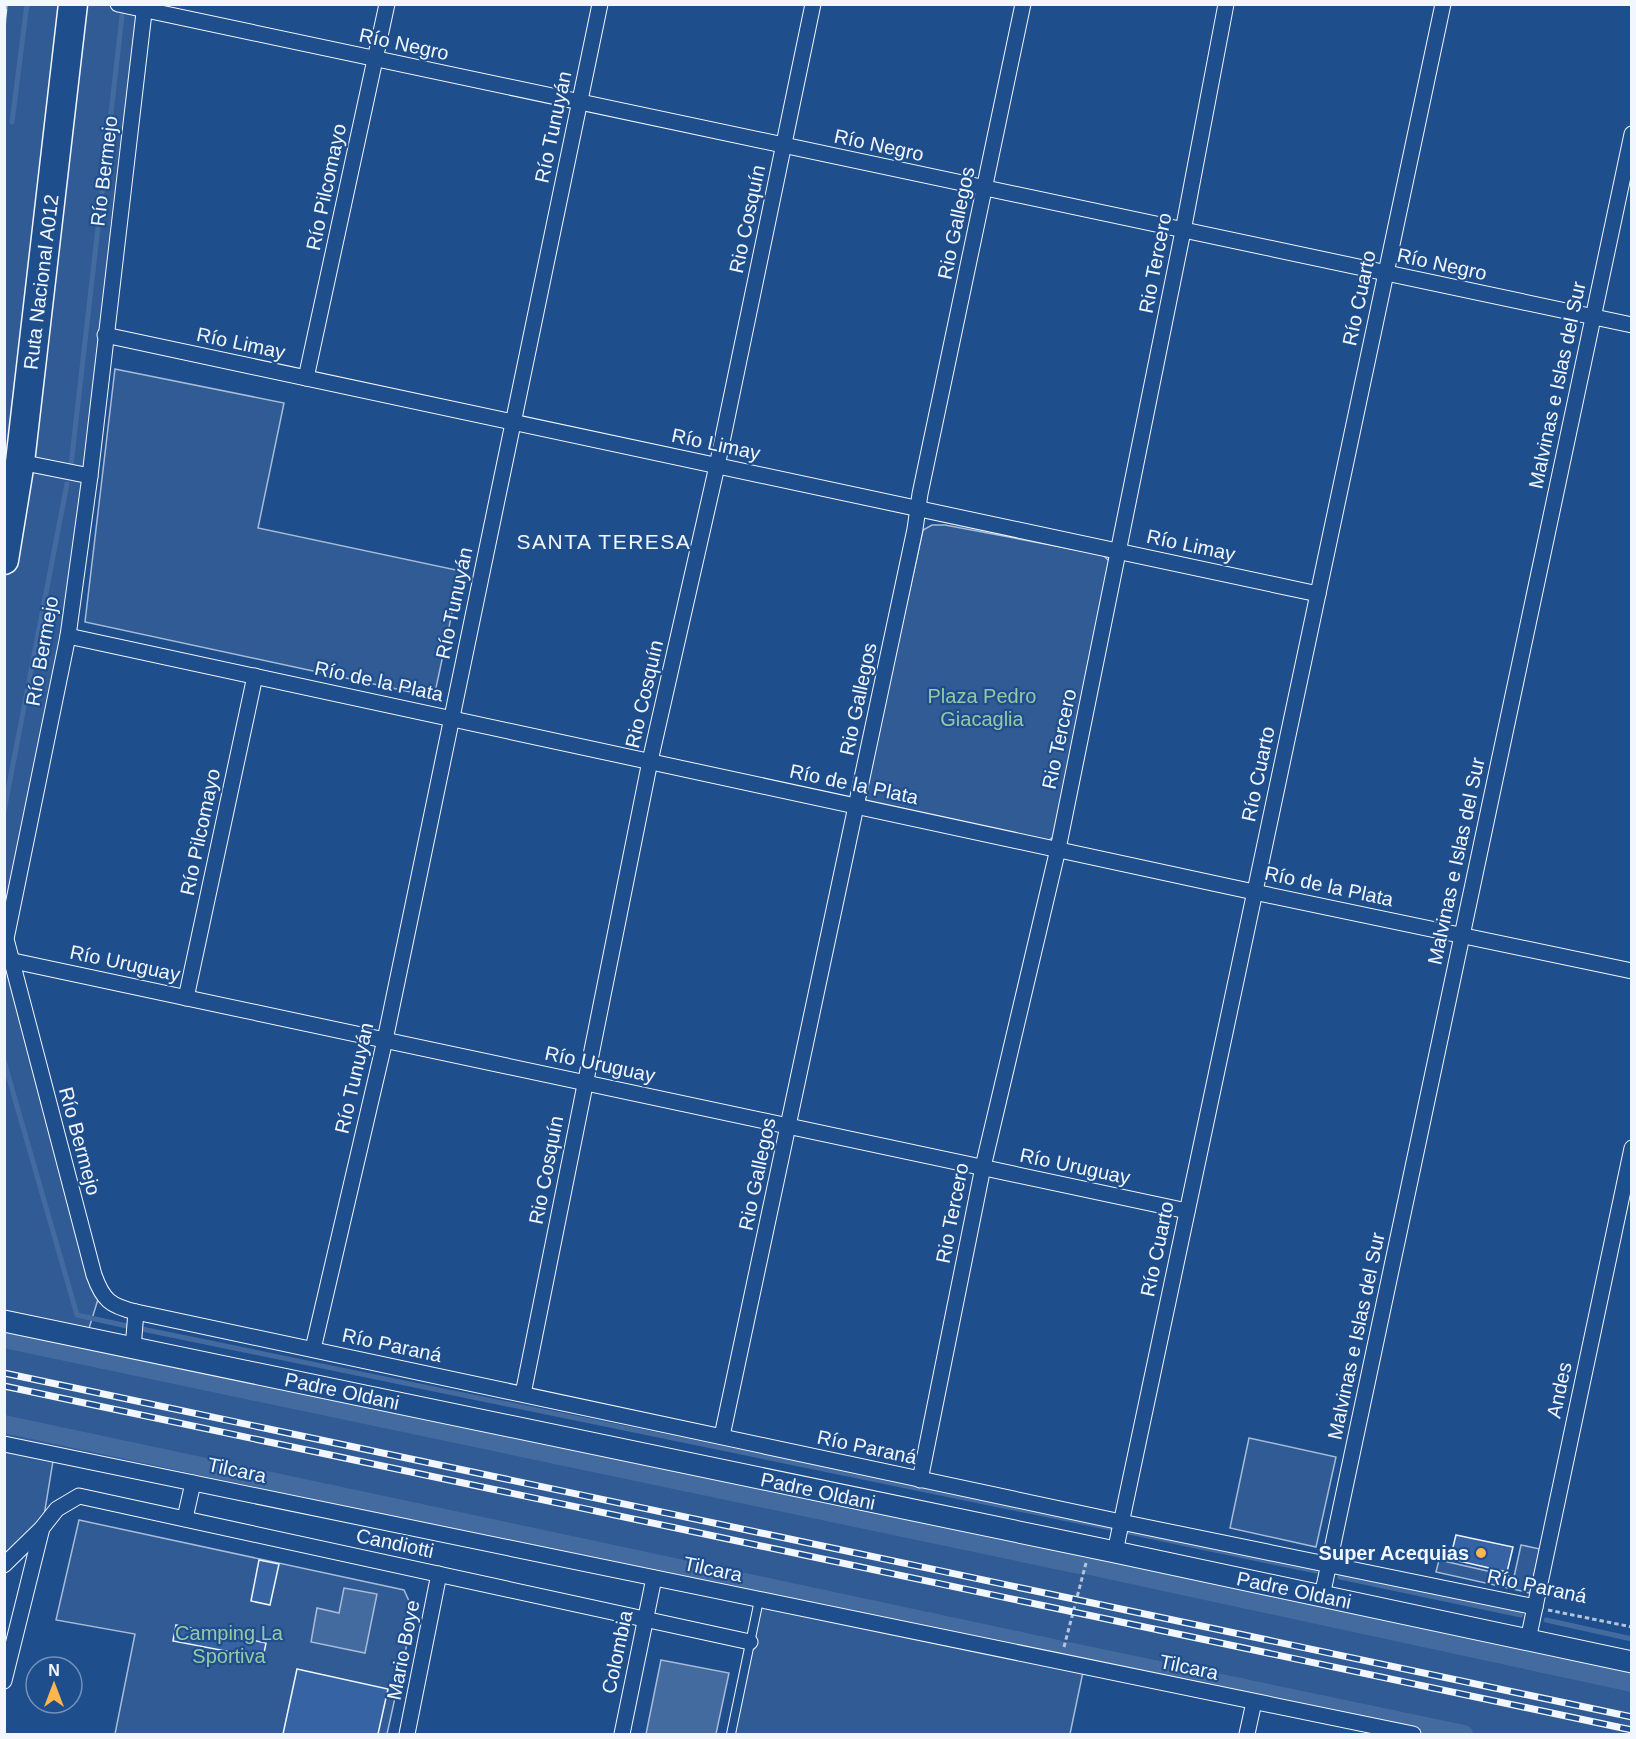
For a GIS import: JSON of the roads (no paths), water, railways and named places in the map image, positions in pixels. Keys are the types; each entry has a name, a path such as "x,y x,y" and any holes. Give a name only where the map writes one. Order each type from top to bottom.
{"highway":[{"name":"Ruta Nacional A012","path":"4,560 20,462 73,4"}],"main road":[{"name":"Padre Oldani","path":"4,1321 1632,1662"}],"street":[{"name":"Río Negro","path":"118,4 145,7 579,103 1632,325"},
{"name":"Río Pilcomayo","path":"306,378 387,4"},
{"name":"Río Tunuyán","path":"313,1349 385,1040 600,4"},
{"name":"Rio Cosquín","path":"523,1394 650,761 717,466 813,4"},
{"name":"Rio Gallegos","path":"722,1436 915,529 1023,4"},
{"name":"Rio Tercero","path":"920,1480 983,1167 1058,849 1183,231 1226,4"},
{"name":"Río Cuarto","path":"1115,1552 1443,4"},
{"name":"Río Bermejo","path":"100,1293 7,960 6,939 68,636 90,476 145,7"},
{"name":"Malvinas e Islas del Sur","path":"1322,1596 1632,134"},
{"name":"Río Limay","path":"105,336 1318,594"},
{"path":"20,462 90,476"},
{"name":"Río de la Plata","path":"68,636 1632,972"},
{"name":"Río Pilcomayo","path":"186,998 255,676"},
{"name":"Río Uruguay","path":"7,960 1187,1211"},
{"name":"Andes","path":"1528,1640 1632,1149"},
{"name":"Río Paraná","path":"100,1293 118,1308 136,1312 920,1480 1535,1607"},
{"path":"133,1348 136,1312"},
{"name":"Tilcara","path":"4,1444 1413,1734"},
{"path":"185,1518 193,1483"},
{"name":"Candiotti","path":"4,1565 42,1528 57,1509 79,1496 750,1642"},
{"path":"4,1681 42,1528"},
{"name":"Mario Boye","path":"407,1734 439,1574"},
{"name":"Colombia","path":"622,1734 654,1578"},
{"path":"1247,1734 1254,1701"}],"lane":[{"path":"731,1734 759,1599"}],"waterway":[{"path":"12,122 27,4"},
{"path":"71,465 122,16"},
{"path":"4,811 67,484"},
{"path":"4,1061 77,1315 127,1326"},
{"path":"142,1329 1111,1528"},
{"path":"4,1339 1079,1565"},
{"path":"4,1424 1058,1649"},
{"path":"1129,1532 1316,1571"},
{"path":"1090,1566 1632,1683"},
{"path":"1340,1577 1521,1615"},
{"path":"1546,1620 1632,1639"},
{"path":"1068,1651 1464,1734"}],"railway":[{"path":"4,1373 1632,1717"},
{"path":"4,1386 1632,1730"}],"place":[{"name":"Super Acequias","path":"1481,1553"}],"district":[{"name":"SANTA TERESA","path":"604,541"}],"park label":[{"name":"Plaza Pedro Giacaglia","path":"982,708"},
{"name":"Camping La Sportiva","path":"229,1644"}]}
